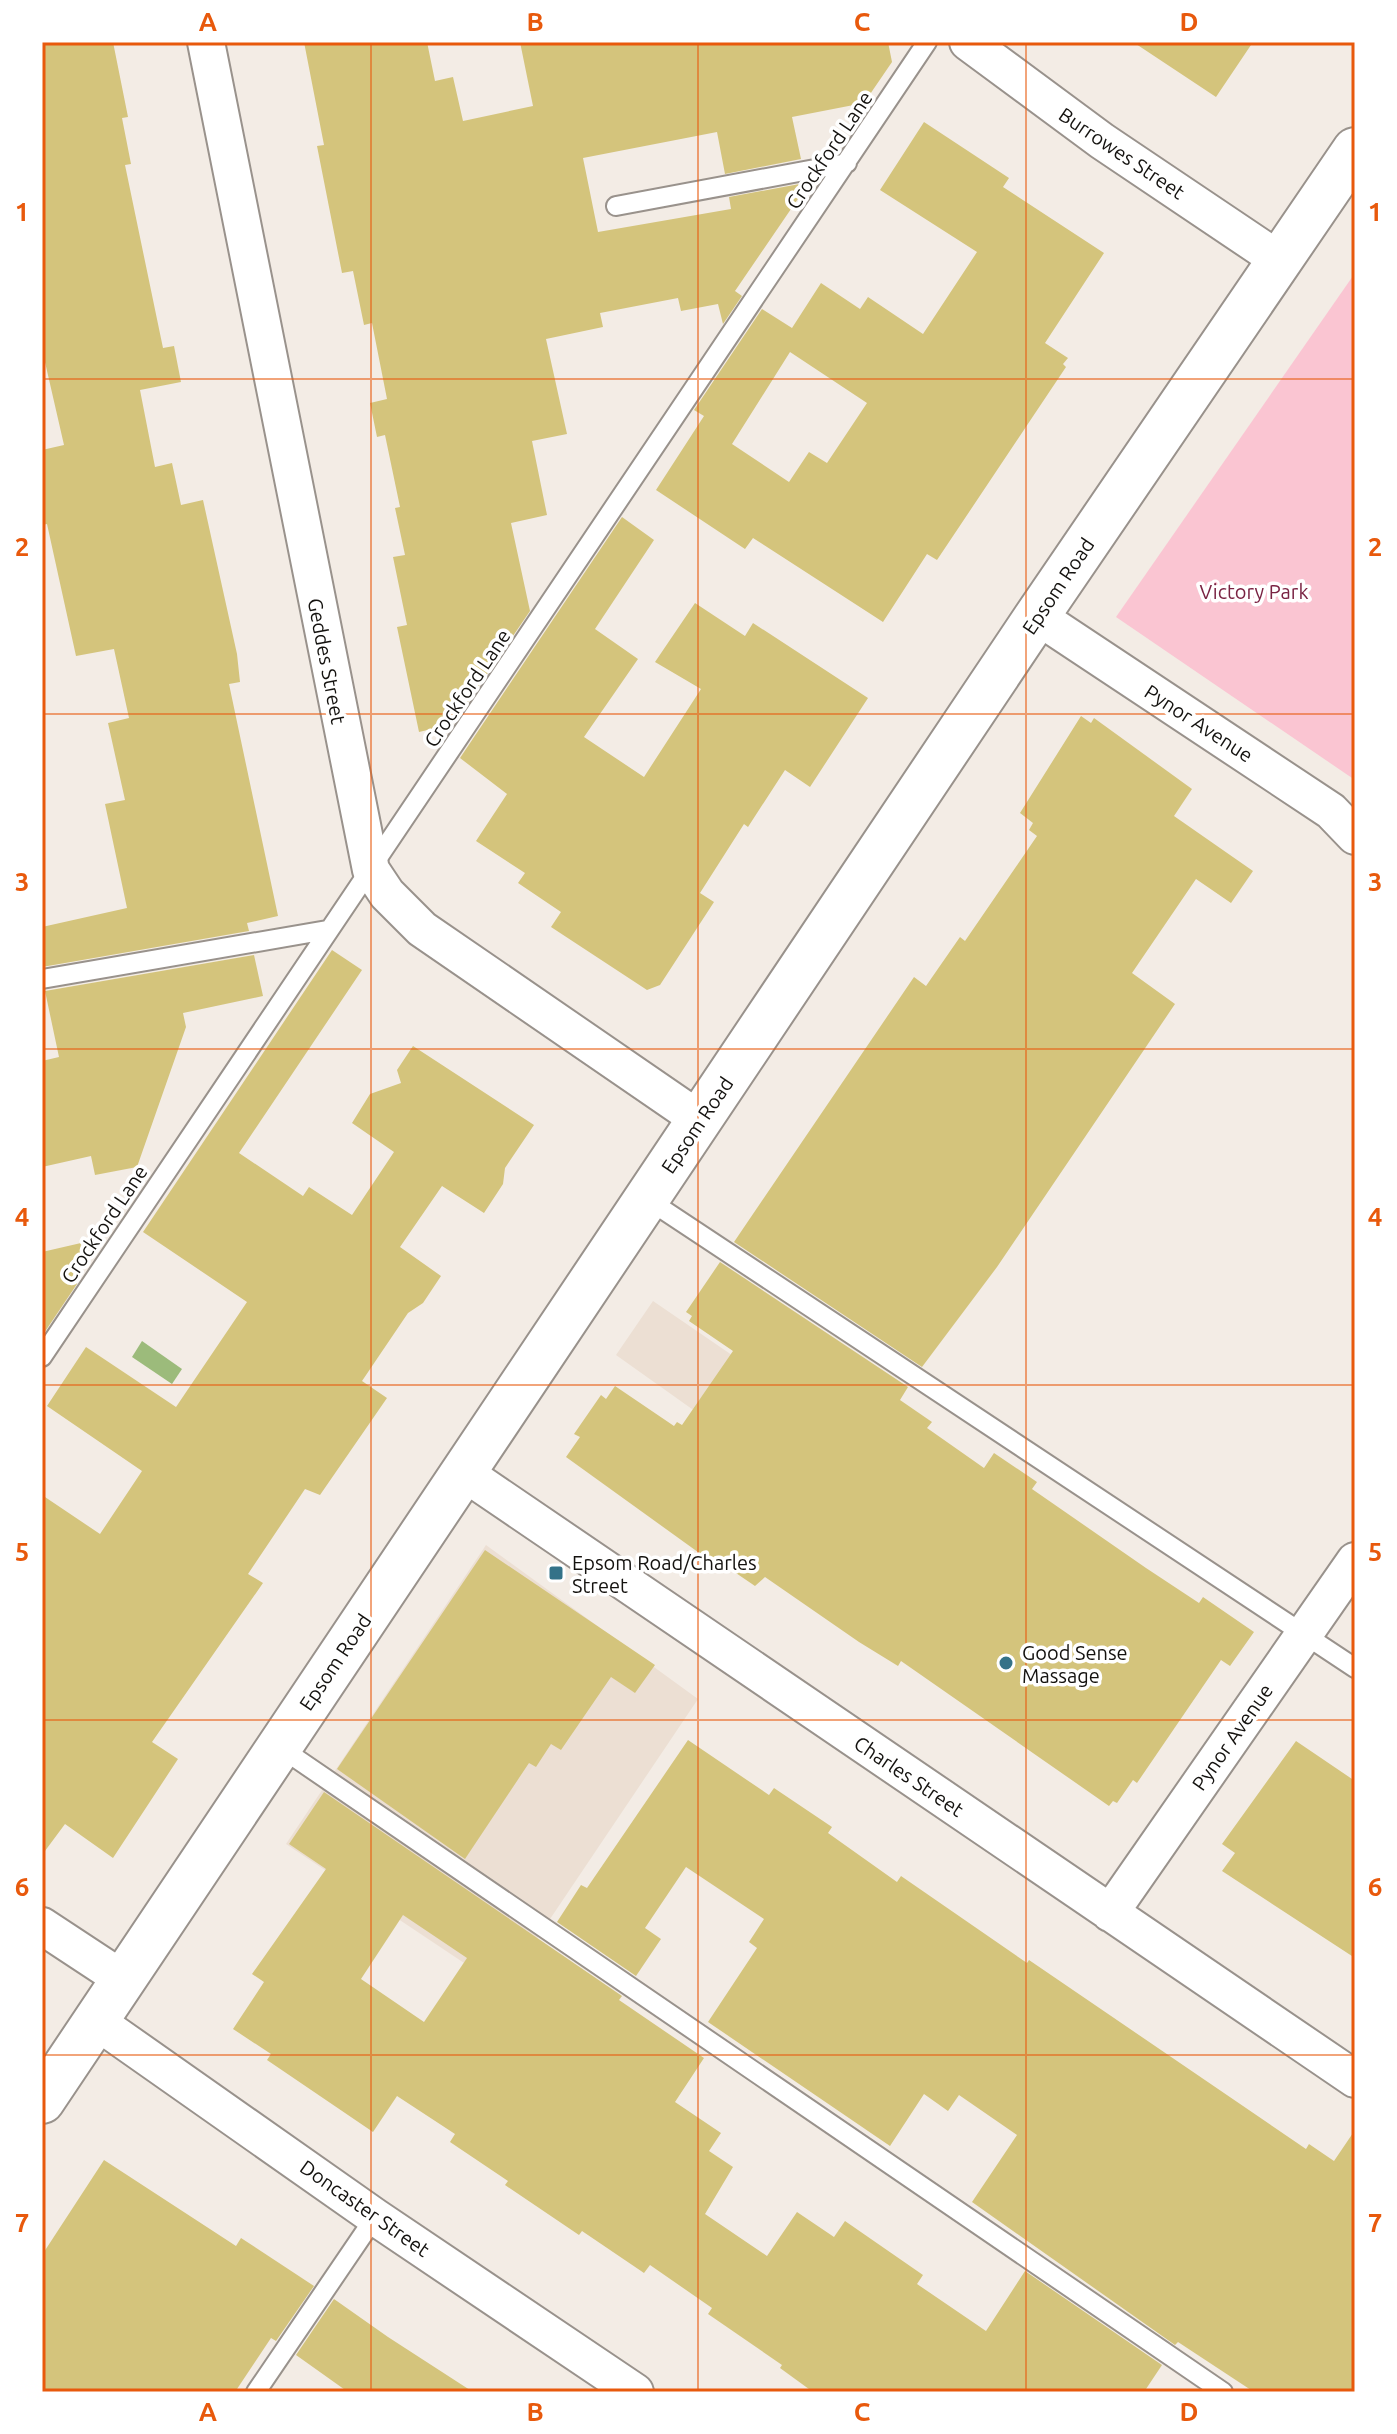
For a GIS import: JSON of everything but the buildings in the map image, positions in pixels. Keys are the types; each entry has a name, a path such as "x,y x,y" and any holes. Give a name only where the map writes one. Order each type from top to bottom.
{"main road":[{"name":"Epsom Road","path":"42,2101 1037,616 1355,150"}],"street":[{"name":"Geddes Street","path":"206,42 371,870 387,894 422,929 700,1120"},
{"name":"Burrowes Street","path":"968,42 1102,141 1279,260"},
{"name":"Pynor Avenue","path":"1037,616 1331,811 1355,836"},
{"name":"Charles Street","path":"463,1472 1355,2079"},
{"name":"Pynor Avenue","path":"1110,1913 1355,1561"},
{"path":"42,1926 124,1980"},
{"name":"Doncaster Street","path":"96,2021 375,2217 635,2392"}],"lane":[{"name":"Crockford Lane","path":"42,1357 927,42"},
{"path":"616,206 847,163"},
{"path":"42,979 327,930"},
{"path":"647,1199 1355,1668"},
{"path":"278,1746 1223,2392"},
{"path":"256,2392 375,2217"}],"shaded area":[{"path":"653,1301 869,1449 831,1508 616,1355"},
{"path":"142,1341 182,1369 172,1384 132,1357"},
{"path":"486,1545 698,1699 503,1989 286,1844"}],"green space":[{"name":"Victory Park","path":"1355,273 1355,780 1116,617"}],"place":[{"name":"Epsom Road/Charles Street","path":"556,1573"},
{"name":"Good Sense Massage","path":"1006,1663"}]}
